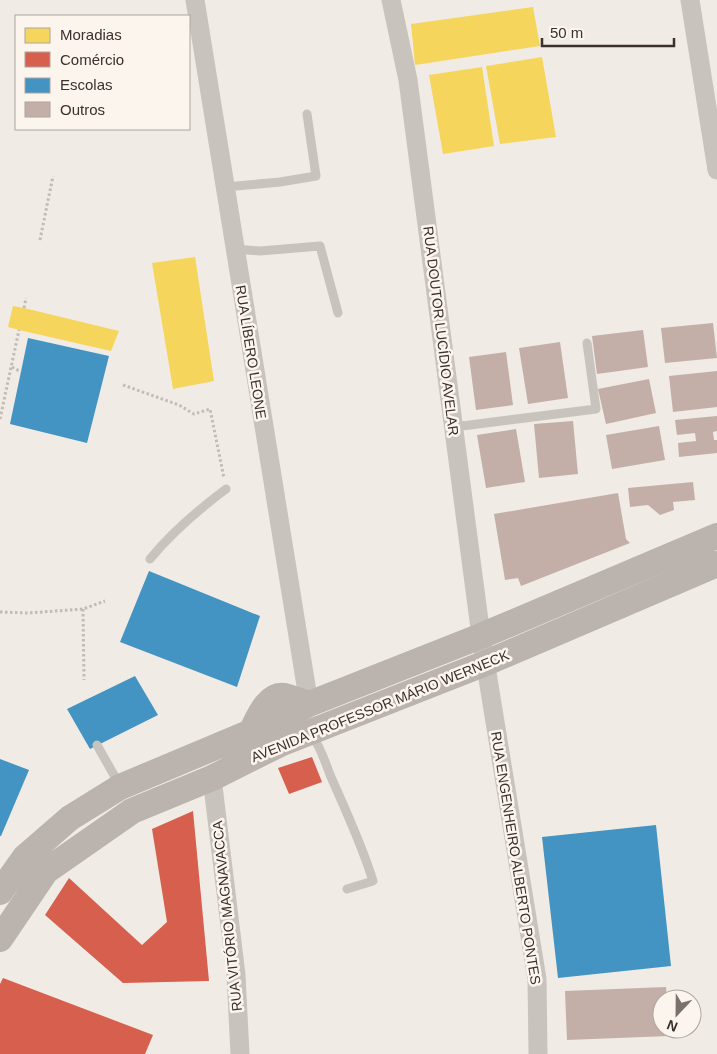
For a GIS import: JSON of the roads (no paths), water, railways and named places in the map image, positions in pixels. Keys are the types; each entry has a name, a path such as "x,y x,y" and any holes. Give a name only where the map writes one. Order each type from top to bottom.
{"main road":[{"name":"AVENIDA PROFESSOR MÁRIO WERNECK","path":"0,892 25,857 70,818 120,787 251,732 263,708 273,698 284,696 309,704 481,636 717,536"},
{"name":"AVENIDA PROFESSOR MÁRIO WERNECK","path":"0,939 46,871 132,811 212,778 280,744 486,663 717,564"},
{"path":"280,744 303,719 309,704"}],"street":[{"name":"RUA LÍBERO LEONE","path":"194,0 309,704"},
{"name":"RUA DOUTOR LUCÍDIO AVELAR","path":"391,0 408,80 486,663"},
{"path":"690,0 717,170"},
{"name":"RUA ENGENHEIRO ALBERTO PONTES","path":"486,663 537,979 538,1054"},
{"name":"RUA VITÓRIO MAGNAVACCA","path":"212,778 236,975 240,1054"}],"lane":[{"path":"225,187 280,182 316,176 307,114"},
{"path":"235,249 260,251 320,246 338,313"},
{"path":"454,427 596,409 587,343"},
{"path":"150,559 162,544 194,513 226,488"},
{"path":"311,732 321,748 328,770 367,860 373,881 347,889"},
{"path":"97,745 120,787"}]}
